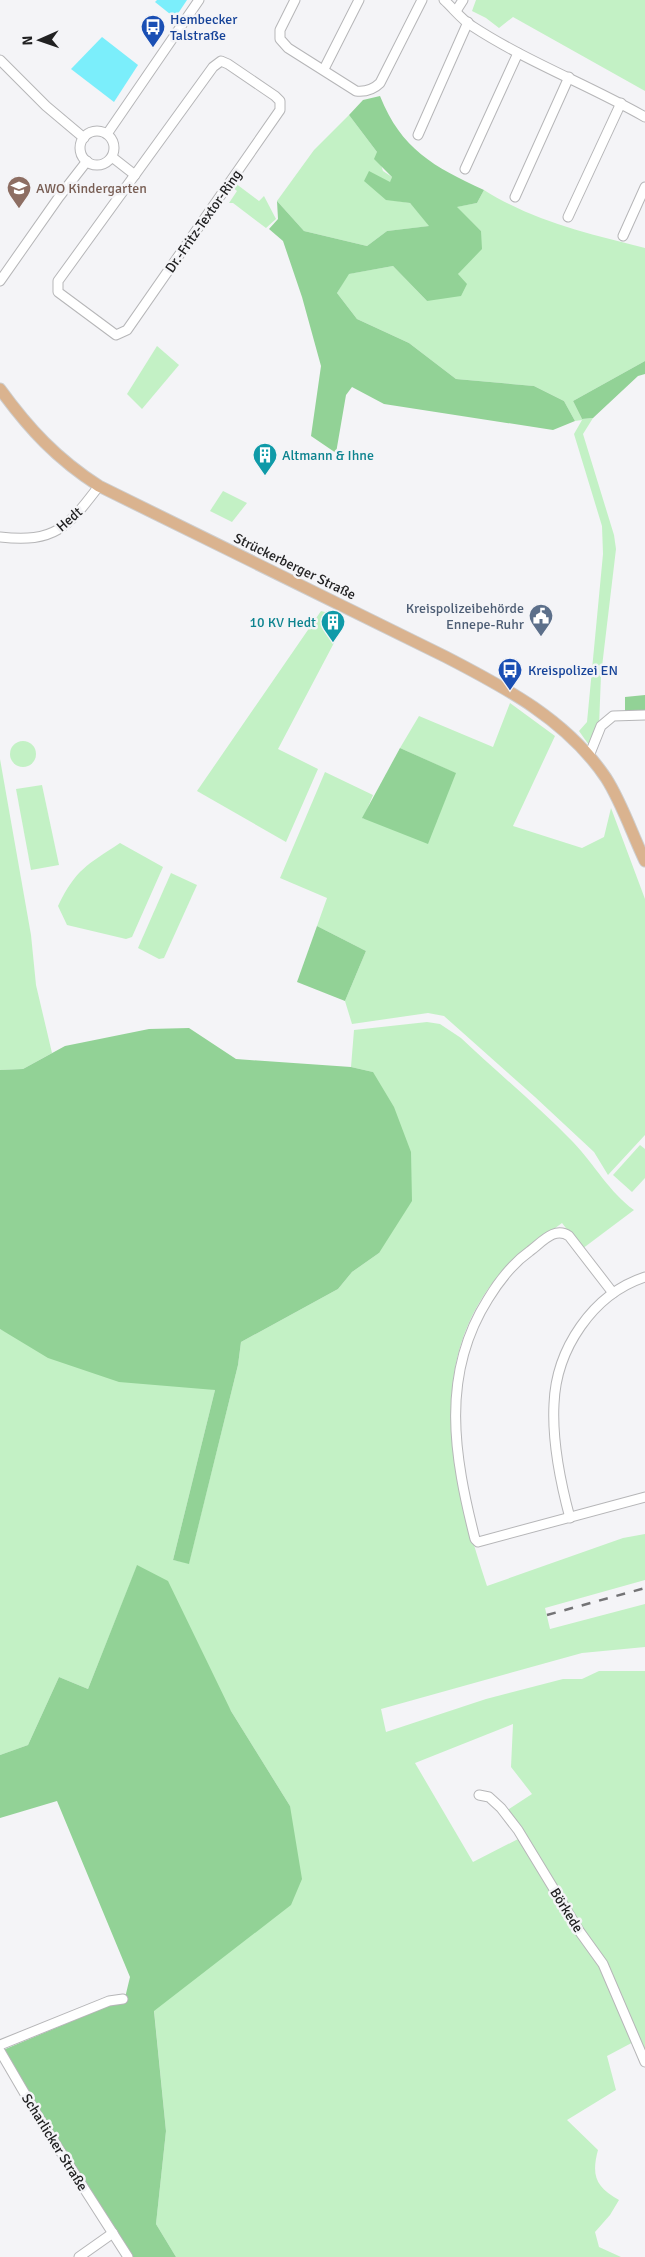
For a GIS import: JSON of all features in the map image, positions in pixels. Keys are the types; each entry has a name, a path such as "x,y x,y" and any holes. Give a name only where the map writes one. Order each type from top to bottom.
{"main road":[{"name":"Strückerberger Straße","path":"0,388 30,428 47,446 77,472 99,486 446,656 500,685 555,722 590,756 607,780 645,861"}],"street":[{"path":"107,134 199,0"},
{"path":"295,0 280,30 280,40 288,48 356,91 365,92 374,89 380,83 422,0"},
{"path":"324,69 359,0"},
{"path":"444,0 468,22 518,53 621,103 645,117"},
{"path":"456,11 463,0"},
{"path":"418,135 468,22"},
{"path":"465,170 518,53"},
{"path":"0,60 46,106 84,138"},
{"name":"Dr.-Fritz-Textor-Ring","path":"218,62 228,64 280,101 278,113 127,330 116,334 58,292 57,284 135,174 218,62"},
{"path":"515,197 569,77"},
{"path":"568,217 621,103"},
{"path":"96,131 107,134 114,143 112,157 98,165 87,161 81,152 84,138 96,131"},
{"path":"112,157 135,174"},
{"path":"0,281 59,197 87,161"},
{"path":"622,236 645,187"},
{"name":"Hedt","path":"0,538 30,539 56,532 68,523 99,486"},
{"path":"590,756 601,726 614,716 645,715"},
{"path":"613,1293 569,1236 562,1232 557,1232 526,1254 492,1291 479,1313 461,1360 456,1385 456,1436 461,1475 475,1538 478,1542 645,1496"},
{"path":"570,1518 556,1450 554,1403 556,1386 566,1352 590,1313 613,1293 645,1277"},
{"name":"Börkede","path":"479,1795 489,1797 501,1808 518,1830 580,1932 603,1964 645,2062"},
{"path":"0,2045 109,2001 123,1999"},
{"name":"Scharlicker Straße","path":"0,2051 39,2118 128,2257"},
{"path":"79,2257 113,2232"}],"green space":[{"path":"476,0 645,0 645,91 513,17 499,28 486,18 472,11"},
{"path":"380,96 398,130 421,154 450,173 484,190 477,203 457,207 481,231 482,249 458,274 467,284 461,296 427,301 393,266 349,274 337,293 357,319 409,343 456,379 534,386 564,401 575,421 553,430 384,404 352,387 346,395 336,453 311,436 321,366 302,297 283,241 269,229 278,219 277,201 304,231 367,246 387,231 429,226 410,203 386,200 364,181 369,171 390,182 392,177 374,159 377,152 349,115 363,100"},
{"path":"349,115 377,152 383,171 392,177 386,199 410,203 430,226 387,231 367,246 304,231 277,201 314,150"},
{"path":"235,183 259,201 264,196 276,219 266,228 233,203 229,203 237,191 232,187"},
{"path":"484,190 503,201 542,218 582,232 645,248 645,361 573,401 582,419 593,418 583,434 614,535 616,549 601,675 599,726 591,748 579,731 587,722 603,554 602,526 574,434 582,420 575,421 564,401 534,386 456,379 409,343 357,319 337,293 348,274 393,266 427,301 458,274 481,231 456,207 477,203"},
{"path":"157,346 179,365 142,409 127,394"},
{"path":"645,361 645,374 638,376 593,418 582,419 573,401"},
{"path":"223,491 247,503 232,522 210,511"},
{"path":"321,611 341,616 330,635 335,641 278,749 318,769 286,842 197,791"},
{"path":"645,695 645,713 625,714 625,697"},
{"path":"510,703 555,736 513,826 582,848 604,837 611,808 645,899 645,1135 608,1175 594,1152 444,1016 428,1013 352,1024 345,1001 366,951 317,926 327,898 280,878 325,772 373,795 363,819 455,773 400,748 419,716 493,747"},
{"path":"23,741 32,745 36,754 32,763 23,767 14,763 10,754 14,745"},
{"path":"400,748 456,773 428,844 362,818"},
{"path":"0,759 31,935 36,985 52,1053 23,1069 0,1070"},
{"path":"42,785 59,865 31,870 16,789"},
{"path":"120,843 163,867 132,937 126,939 67,925 58,906 64,894 83,869"},
{"path":"171,873 197,885 164,958 159,959 138,948"},
{"path":"317,926 366,951 345,1001 297,982"},
{"path":"427,1022 440,1024 461,1038 560,1129 581,1151 617,1195 634,1210 582,1249 562,1223 522,1253 496,1279 488,1289 469,1324 457,1360 452,1397 452,1435 457,1474 465,1512 487,1586 623,1538 645,1534 645,1580 545,1608 550,1629 645,1604 645,1647 582,1653 381,1709 386,1732 486,1699 563,1679 582,1679 599,1671 645,1671 645,2053 639,2039 607,2056 616,2090 567,2120 598,2150 595,2167 597,2180 605,2190 619,2200 610,2215 595,2232 599,2247 621,2257 176,2257 156,2224 166,2131 154,2010 290,1806 137,1566 88,1689 59,1677 28,1745 0,1755 0,1329 11,1334 215,1390 173,1560 189,1563 238,1365 241,1342 338,1289 352,1272 379,1253 373,1072 351,1067 354,1030","holes":["513,1724 511,1767 532,1794 509,1809 507,1817 520,1838 473,1862 415,1763"]},
{"path":"189,1028 236,1059 351,1067 373,1072 394,1107 411,1152 412,1201 379,1253 352,1272 338,1289 241,1342 238,1365 189,1564 173,1560 215,1390 119,1382 48,1358 0,1329 0,1070 23,1069 65,1046 149,1029"},
{"path":"640,1145 645,1149 645,1178 632,1192 613,1175"},
{"path":"137,1565 168,1581 231,1711 290,1806 302,1879 291,1905 154,2011 166,2131 156,2224 176,2257 133,2257 79,2174 3,2050 106,2007 124,2002 130,1977 57,1801 0,1818 0,1755 28,1745 59,1677 88,1689"}],"water":[{"path":"157,0 187,0 175,18 155,2"},
{"path":"102,37 138,65 114,102 71,69"}],"railway":[{"path":"547,1615 645,1588"}],"place":[{"name":"Hembecker Talstraße","path":"153,48"},
{"name":"AWO Kindergarten","path":"19,209"},
{"name":"Altmann & Ihne","path":"265,476"},
{"name":"Kreispolizeibehörde Ennepe-Ruhr","path":"541,637"},
{"name":"10 KV Hedt","path":"333,643"},
{"name":"Kreispolizei EN","path":"510,691"}]}
